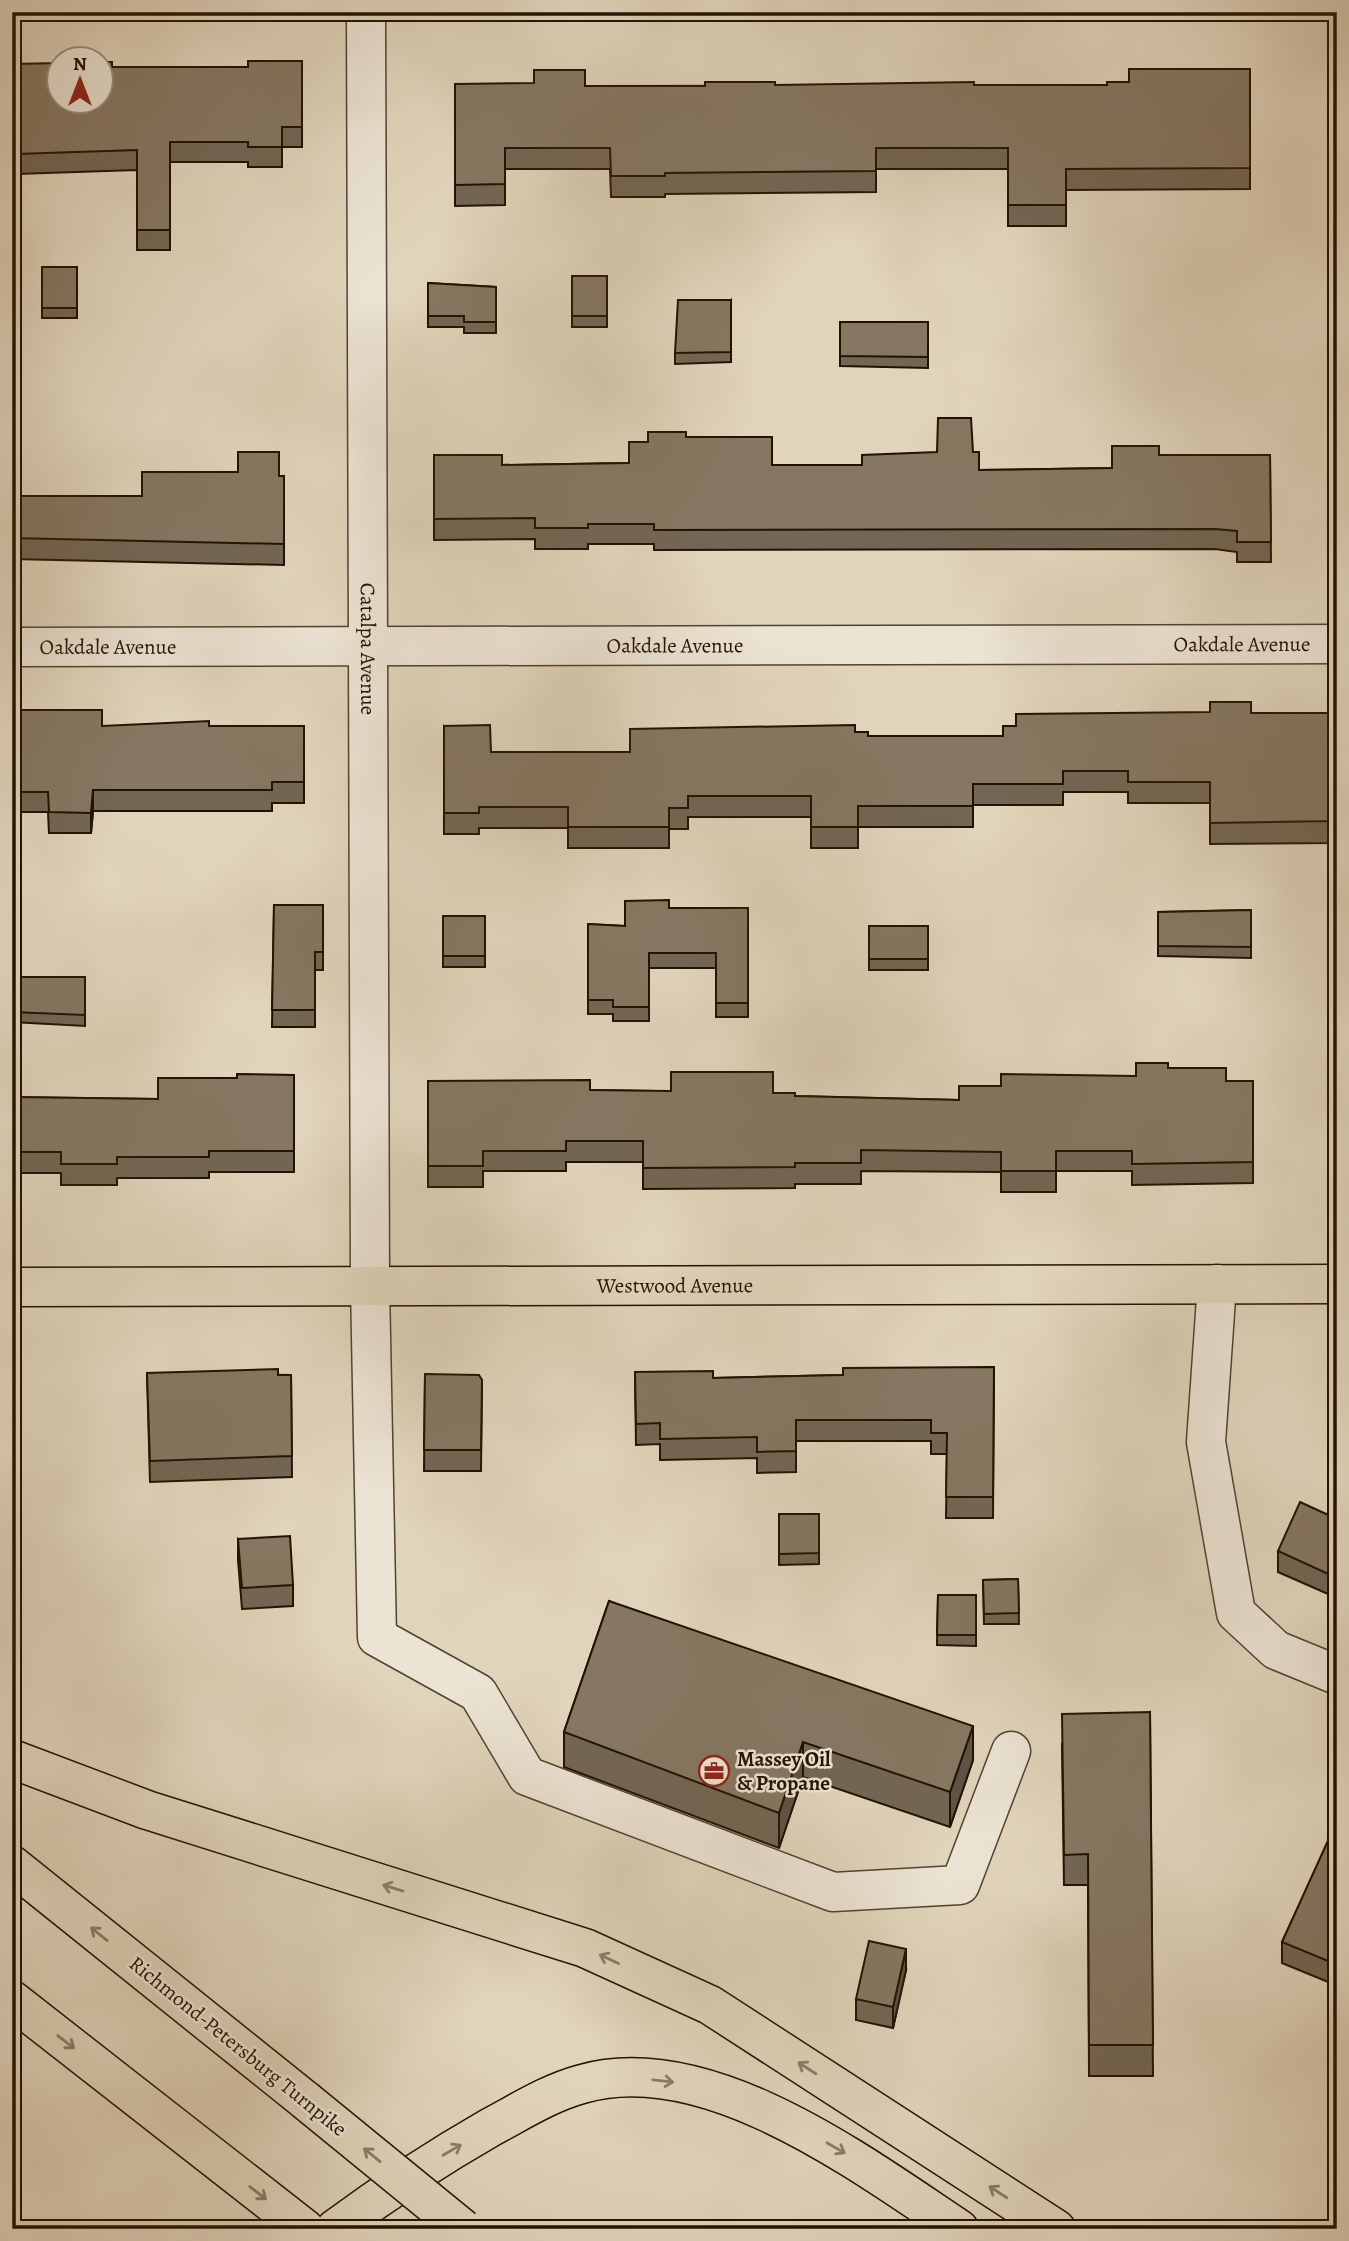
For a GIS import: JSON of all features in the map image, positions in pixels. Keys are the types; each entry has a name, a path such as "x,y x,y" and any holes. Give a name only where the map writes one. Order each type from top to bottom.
{"main road":[{"name":"Westwood Avenue","path":"12,1287 1337,1284"},
{"path":"12,1759 147,1810 585,1948 710,2005 1056,2229"},
{"name":"Richmond-Petersburg Turnpike","path":"12,1865 463,2229"},
{"path":"12,2000 304,2229"},
{"path":"335,2229 444,2154 545,2097 584,2083 625,2079 665,2081 708,2089 770,2113 845,2154 959,2229"}],"street":[{"name":"Catalpa Avenue","path":"366,12 370,1286 377,1637 478,1693 527,1776 833,1892 960,1885 1011,1751"},
{"name":"Oakdale Avenue","path":"12,647 1337,644"},
{"path":"1217,1284 1206,1442 1236,1613 1276,1650 1337,1675"}],"building":[{"path":"248,61 302,61 302,127 282,127 282,147 248,147 248,142 170,142 170,230 137,230 137,150 16,154 16,167 12,167 12,64 46,63 46,116 116,116 116,67 248,67"},
{"path":"1129,69 1250,69 1250,168 1066,169 1066,205 1008,205 1008,148 876,148 876,171 611,176 610,148 505,148 505,184 455,185 455,84 534,83 534,70 585,70 585,86 705,86 705,82 775,82 775,85 974,82 974,85 1107,85 1107,82 1129,82"},
{"path":"42,267 77,267 77,308 42,308"},
{"path":"572,276 607,276 607,316 572,316"},
{"path":"428,283 496,287 496,322 464,322 464,316 428,316"},
{"path":"678,300 731,300 731,352 675,353"},
{"path":"840,322 928,322 928,357 840,356"},
{"path":"938,418 971,418 973,452 979,452 979,470 1112,468 1112,446 1159,446 1159,455 1270,455 1271,542 1237,542 1237,531 1215,529 654,530 654,524 588,524 588,528 535,528 535,518 434,519 434,455 502,455 502,465 629,463 629,442 648,442 648,432 686,432 686,437 772,437 772,465 862,465 862,455 937,452"},
{"path":"12,443 14,496 142,496 142,472 238,472 238,452 279,452 279,476 284,476 284,544 12,538"},
{"path":"1210,702 1251,702 1251,713 1336,713 1337,821 1210,823 1210,782 1128,782 1128,771 1063,771 1063,784 973,784 973,806 858,806 858,827 811,827 811,796 688,796 688,808 669,808 669,827 568,827 568,807 479,807 479,813 444,813 444,726 490,725 491,752 630,752 630,729 855,725 855,732 868,732 868,736 1003,736 1003,726 1016,726 1016,714 1210,712"},
{"path":"12,710 102,710 102,726 209,721 209,726 304,726 304,782 272,782 272,790 93,790 91,813 49,812 48,792 12,792"},
{"path":"669,900 669,908 748,908 748,1003 716,1003 716,953 649,953 649,1007 613,1007 613,1000 588,1000 588,924 625,926 625,901"},
{"path":"274,905 323,905 323,952 315,952 315,1010 272,1010"},
{"path":"1251,910 1251,947 1158,946 1158,912"},
{"path":"443,916 485,916 485,956 443,956"},
{"path":"869,926 928,926 928,959 869,959"},
{"path":"12,977 85,977 85,1015 12,1012"},
{"path":"1136,1063 1168,1063 1168,1068 1226,1068 1226,1081 1253,1081 1253,1162 1132,1164 1132,1151 1056,1151 1056,1171 1001,1171 1001,1152 861,1150 861,1163 795,1163 795,1167 643,1168 643,1141 566,1141 566,1151 483,1151 483,1166 428,1166 428,1081 590,1080 590,1090 671,1091 671,1072 773,1072 773,1093 795,1093 795,1096 959,1100 959,1086 1001,1086 1001,1074 1136,1076"},
{"path":"237,1074 294,1075 294,1151 209,1151 209,1157 117,1157 117,1164 61,1164 61,1152 12,1152 12,1097 158,1099 158,1078 237,1078"},
{"path":"994,1367 993,1497 946,1497 947,1433 931,1433 931,1420 796,1420 796,1451 757,1452 757,1437 660,1439 660,1423 636,1424 635,1372 713,1371 713,1378 843,1375 843,1368"},
{"path":"278,1369 278,1375 291,1375 292,1456 150,1461 147,1373"},
{"path":"425,1374 479,1375 482,1380 481,1450 424,1450"},
{"path":"1300,1502 1337,1519 1337,1578 1278,1551"},
{"path":"779,1514 819,1514 819,1553 779,1554"},
{"path":"290,1536 293,1585 242,1588 238,1539"},
{"path":"1018,1579 1019,1613 984,1614 983,1580"},
{"path":"938,1595 976,1595 976,1635 937,1635"},
{"path":"609,1601 973,1726 950,1792 803,1742 779,1813 564,1732"},
{"path":"1150,1712 1153,2045 1089,2045 1088,1854 1064,1855 1062,1714"},
{"path":"1336,1823 1337,1941 1328,1961 1282,1942"},
{"path":"869,1941 906,1949 893,2007 856,1999"}],"place":[{"name":"Massey Oil & Propane","path":"714,1771"}]}
